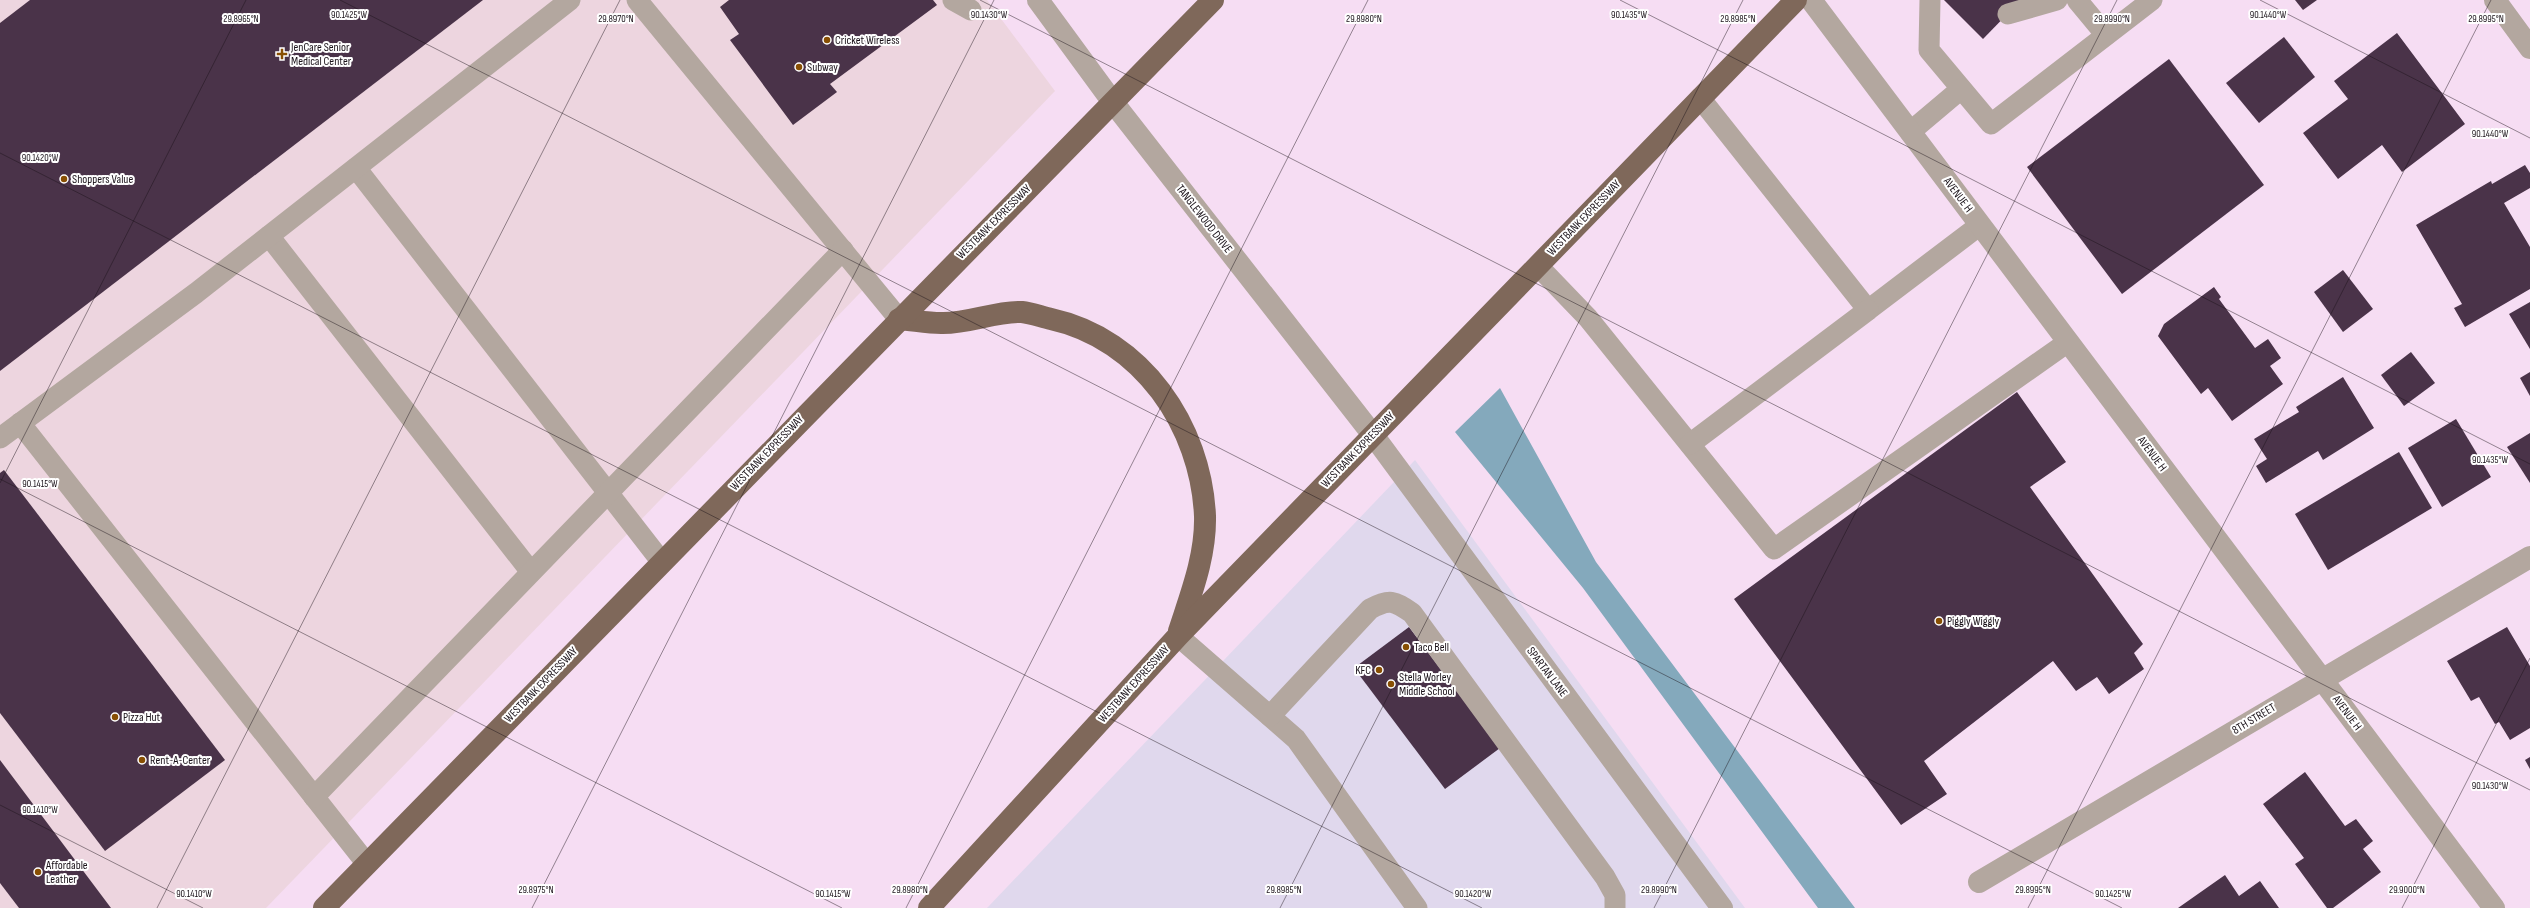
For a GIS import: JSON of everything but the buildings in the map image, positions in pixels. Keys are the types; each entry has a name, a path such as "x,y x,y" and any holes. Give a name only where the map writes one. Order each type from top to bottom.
{"highway":[{"name":"WESTBANK EXPRESSWAY","path":"324,908 661,561 1212,0"},
{"name":"WESTBANK EXPRESSWAY","path":"929,908 1178,636 1796,0"},
{"path":"899,319 942,324 1022,312 1066,322 1098,336 1124,354 1160,388 1182,425 1198,464 1205,517 1200,566 1178,636"}],"street":[{"name":"TANGLEWOOD DRIVE","path":"1038,0 1112,101 1372,436"},
{"name":"AVENUE H","path":"1811,0 2494,908"},
{"path":"2495,0 2530,48"},
{"name":"SPARTAN LANE","path":"1372,436 1722,908"},
{"name":"8TH STREET","path":"1979,882 2530,557"}],"lane":[{"path":"0,438 196,293 570,0"},
{"path":"637,0 899,319"},
{"path":"953,0 971,10"},
{"path":"1930,0 1929,50 1991,124 2152,0"},
{"path":"2008,14 2057,0"},
{"path":"2078,0 2106,35"},
{"path":"1910,132 1961,89"},
{"path":"1700,98 1868,310"},
{"path":"356,168 661,561"},
{"path":"1690,444 1980,225"},
{"path":"269,236 531,572"},
{"path":"314,797 843,250"},
{"path":"1538,266 1588,318 1774,549 2068,342"},
{"path":"20,423 367,864"},
{"path":"1270,716 1370,609 1384,601 1397,603 1412,613 1605,878 1615,895 1615,908"},
{"path":"1178,636 1296,739 1417,908"}],"shaded area":[{"path":"0,0 987,0 1055,91 266,908 0,908"},
{"name":"Stella Worley Middle School","path":"1415,460 1745,908 987,908"}],"water":[{"path":"1500,388 1596,562 1855,908 1818,908 1583,588 1455,432"}],"place":[{"name":"Cricket Wireless","path":"827,40"},
{"name":"JenCare Senior Medical Center","path":"282,54"},
{"name":"Subway","path":"799,67"},
{"name":"Shoppers Value","path":"64,179"},
{"name":"Piggly Wiggly","path":"1939,621"},
{"name":"Taco Bell","path":"1406,647"},
{"name":"KFC","path":"1379,670"},
{"name":"Stella Worley Middle School","path":"1391,684"},
{"name":"Pizza Hut","path":"115,717"},
{"name":"Rent-A-Center","path":"142,760"},
{"name":"Affordable Leather","path":"38,872"}]}
